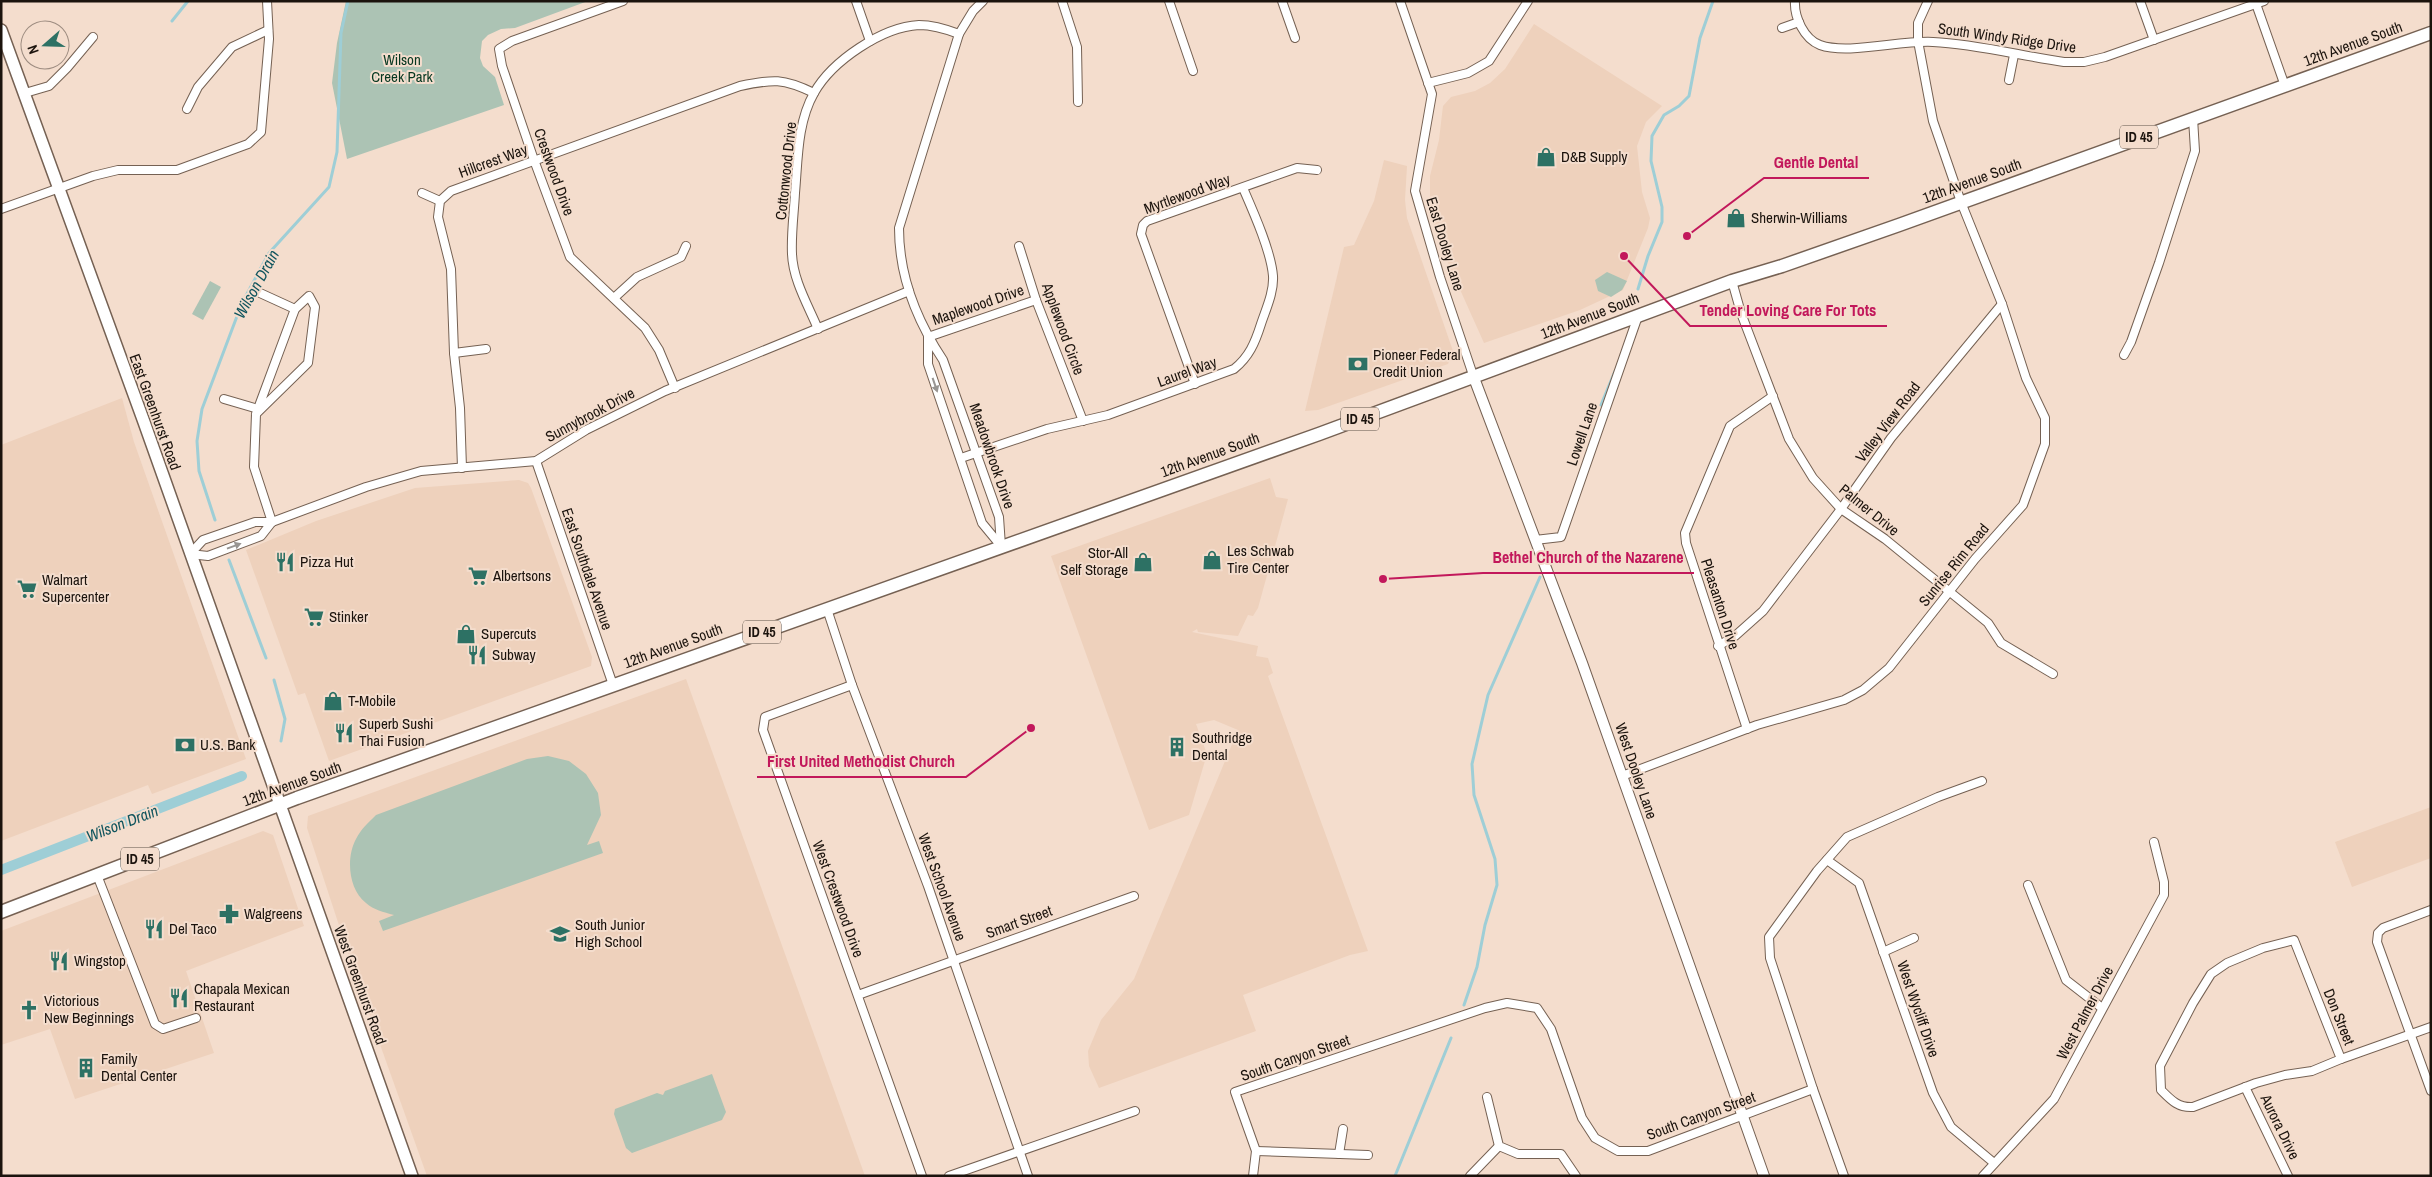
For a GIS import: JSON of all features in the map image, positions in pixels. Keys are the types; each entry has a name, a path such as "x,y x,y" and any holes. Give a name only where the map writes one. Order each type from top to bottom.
{"main road":[{"name":"East Greenhurst Road","path":"1,30 279,805"},
{"name":"12th Avenue South","path":"1,912 279,805 1474,378 1732,281 1782,266 2431,32"},
{"name":"West Greenhurst Road","path":"279,805 412,1176"}],"street":[{"path":"1,209 59,188 118,170 177,170 248,144 261,132 269,39 268,1"},
{"name":"Crestwood Drive","path":"623,1 512,41 499,49 502,66 534,160 570,257 651,336 675,388"},
{"path":"856,1 870,41"},
{"name":"Meadowbrook Drive","path":"983,1 973,11 959,34 899,228 901,266 909,291 928,337 943,360 999,516 1001,546"},
{"path":"1062,1 1077,47 1078,102"},
{"path":"1169,1 1193,71"},
{"path":"1282,1 1295,38"},
{"name":"East Dooley Lane","path":"1400,1 1432,94 1415,191 1440,277 1474,378"},
{"path":"1428,83 1468,73 1489,61 1528,1"},
{"path":"1782,28 1798,22 1794,9 1795,1"},
{"name":"Sunrise Rim Road","path":"1622,776 1747,729 1844,700 1863,690 1889,668 1948,593 2023,505 2045,444 2045,418 2026,378 2002,304 1961,202 1933,121 1918,41 1918,23 1928,1"},
{"path":"2140,1 2154,40"},
{"path":"2258,2 2284,86"},
{"name":"South Windy Ridge Drive","path":"1798,22 1806,34 1818,44 1840,49 1918,41 1982,48 2014,55 2064,62 2084,62 2154,40 2258,2"},
{"name":"Cottonwood Drive","path":"818,329 796,279 792,254 801,129 814,93 836,65 870,41 896,30 918,25 941,27 959,34"},
{"path":"187,109 198,87 232,46 268,30"},
{"path":"25,93 49,86 93,37"},
{"path":"2009,80 2014,55"},
{"name":"Hillcrest Way","path":"440,201 451,191 740,86 767,80 792,82 814,93"},
{"path":"2124,354 2131,342 2159,262 2195,151 2193,118"},
{"name":"Myrtlewood Way","path":"1195,384 1141,234 1142,225 1147,221 1297,168 1317,170"},
{"name":"Laurel Way","path":"961,458 1047,429 1108,415 1234,369 1244,361 1255,342 1272,292 1273,275 1268,254 1243,188"},
{"path":"422,193 440,201 438,217 451,269 454,353 460,408 462,468"},
{"path":"614,298 637,277 681,257 686,246"},
{"name":"Applewood Circle","path":"1019,246 1036,300 1082,421"},
{"name":"Palmer Drive","path":"1732,281 1741,313 1789,438 1805,466 1841,509 1885,539 1948,593 1988,624 2001,643 2053,674"},
{"name":"Sunnybrook Drive","path":"190,554 203,540 255,522 272,522 366,487 421,471 536,461 586,430 675,388 909,291"},
{"path":"260,293 295,309"},
{"path":"257,412 308,363 315,307 309,296 295,309 257,412 254,467 272,522"},
{"name":"Maplewood Drive","path":"928,337 1036,300"},
{"name":"Valley View Road","path":"1718,646 1735,636 1763,611 1841,509 1891,438 2002,304"},
{"name":"Lowell Lane","path":"1535,540 1561,537 1638,316"},
{"name":"Meadowbrook Drive","path":"928,337 928,364 982,523 1001,546"},
{"path":"454,353 486,349"},
{"name":"West Dooley Lane","path":"1474,378 1622,776 1741,1116 1764,1176"},
{"name":"Pleasanton Drive","path":"1747,729 1718,646 1684,533 1730,426 1773,396"},
{"path":"224,399 257,412"},
{"name":"East Southdale Avenue","path":"536,461 613,685"},
{"name":"Sunnybrook Drive","path":"190,554 208,556 261,536 272,522"},
{"name":"West School Avenue","path":"827,609 852,686 928,886 1028,1176"},
{"name":"West Crestwood Drive","path":"852,686 765,717 763,730 922,1176"},
{"path":"1844,1176 1812,1089 1770,958 1769,937 1827,860 1847,837 1982,780"},
{"name":"West Palmer Drive","path":"1982,1176 2054,1099 2164,895 2164,882 2154,842"},
{"name":"West Wycliff Drive","path":"1827,860 1859,883 1933,1093 1951,1127 1994,1163"},
{"path":"97,875 155,1024 163,1029 196,1018"},
{"path":"2028,885 2066,980 2102,1008"},
{"name":"Smart Street","path":"858,995 1134,896"},
{"path":"2431,910 2383,928 2378,933 2377,942 2431,1091"},
{"path":"1883,952 1914,938"},
{"name":"Don Street","path":"2187,1014 2212,974 2227,963 2263,948 2294,940 2341,1059 2312,1071 2285,1075 2245,1087"},
{"name":"South Canyon Street","path":"1256,1151 1236,1092 1485,1008 1507,1003 1537,1008 1551,1028 1582,1118 1595,1138 1618,1151 1648,1151 1812,1089"},
{"name":"Aurora Drive","path":"2187,1014 2160,1066 2161,1090 2183,1108 2193,1107 2245,1087 2288,1176"},
{"path":"2341,1059 2431,1027"},
{"path":"1486,1097 1500,1146"},
{"path":"949,1176 1135,1111"},
{"path":"1339,1154 1343,1129"},
{"path":"1470,1176 1500,1146"},
{"path":"1500,1146 1518,1154 1561,1154 1576,1176"},
{"path":"1253,1176 1256,1151 1368,1155"}],"shaded area":[{"path":"1534,24 1662,106 1646,122 1637,146 1642,192 1650,218 1648,228 1623,290 1580,310 1484,343 1435,229 1430,209 1430,176 1439,140 1443,106 1451,97 1475,91 1490,83 1505,69"},
{"path":"1384,160 1407,166 1405,200 1407,218 1453,351 1448,364 1318,410 1305,411 1344,247 1354,245 1374,201"},
{"path":"122,398 134,442 246,759 152,794 148,785 1,841 1,445"},
{"path":"1270,478 1276,497 1288,499 1258,608 1253,616 1248,615 1238,636 1198,632 1197,629 1192,632 1258,646 1256,656 1268,658 1273,673 1268,676 1368,951 1350,955 1243,995 1256,1031 1099,1088 1089,1066 1088,1051 1101,1020 1134,979 1238,730 1214,720 1196,724 1207,754 1189,815 1149,830 1051,556"},
{"path":"519,480 528,483 531,488 592,657 591,666 329,761 305,693 298,695 246,550 316,521 415,488"},
{"name":"South Junior High School","path":"686,679 865,1176 427,1176 357,980 307,828 308,816"},
{"path":"2431,807 2431,858 2352,887 2335,842"},
{"path":"263,831 273,835 304,926 186,971 214,1053 75,1099 50,1029 1,1045 1,931"}],"green space":[{"name":"Wilson Creek Park","path":"346,1 588,1 515,28 501,29 488,35 482,41 480,58 483,66 495,77 504,105 347,159 332,83 337,43"},
{"path":"1607,272 1627,281 1622,290 1611,297 1598,291 1595,280"},
{"path":"210,281 221,287 203,320 192,314"},
{"path":"548,756 569,761 586,774 598,793 601,815 587,845 599,841 603,853 383,931 379,921 394,915 375,909 366,903 355,890 352,881 350,863 353,846 367,823 376,815 527,759"},
{"path":"712,1074 726,1112 722,1120 632,1153 626,1148 614,1114 615,1109 657,1093 663,1095 665,1091"}],"waterway":[{"path":"172,21 188,1"},
{"name":"Wilson Drain","path":"215,520 199,471 197,441 202,409 242,303 269,253 329,187 337,152 341,33 348,1"},
{"path":"1638,289 1648,256 1662,222 1662,207 1651,161 1652,136 1664,115 1679,106 1689,96 1700,38 1713,1"},
{"path":"1601,405 1615,371"},
{"name":"Wilson Drain","path":"229,560 266,658"},
{"path":"1464,1005 1477,967 1485,925 1497,885 1495,859 1474,795 1472,764 1488,695 1540,577"},
{"name":"Wilson Drain","path":"274,680 285,719 281,741"},
{"name":"Wilson Drain","path":"1,870 242,776"},
{"path":"1395,1176 1451,1038"}],"place":[{"name":"D&B Supply","path":"1546,157"},
{"name":"Sherwin-Williams","path":"1736,218"},
{"name":"Gentle Dental","path":"1687,236"},
{"name":"Tender Loving Care For Tots","path":"1624,256"},
{"name":"Pioneer Federal Credit Union","path":"1358,364"},
{"name":"Les Schwab Tire Center","path":"1212,560"},
{"name":"Pizza Hut","path":"285,562"},
{"name":"Stor-All Self Storage","path":"1143,562"},
{"name":"Albertsons","path":"478,576"},
{"name":"Bethel Church of the Nazarene","path":"1383,579"},
{"name":"Walmart Supercenter","path":"27,589"},
{"name":"Stinker","path":"314,617"},
{"name":"Supercuts","path":"466,634"},
{"name":"Subway","path":"477,655"},
{"name":"T-Mobile","path":"333,701"},
{"name":"First United Methodist Church","path":"1031,728"},
{"name":"Superb Sushi Thai Fusion","path":"344,733"},
{"name":"U.S. Bank","path":"185,745"},
{"name":"Southridge Dental","path":"1177,747"},
{"name":"Walgreens","path":"229,914"},
{"name":"Del Taco","path":"154,929"},
{"name":"South Junior High School","path":"560,934"},
{"name":"Wingstop","path":"59,961"},
{"name":"Chapala Mexican Restaurant","path":"179,998"},
{"name":"Victorious New Beginnings","path":"29,1010"},
{"name":"Family Dental Center","path":"86,1068"}]}
